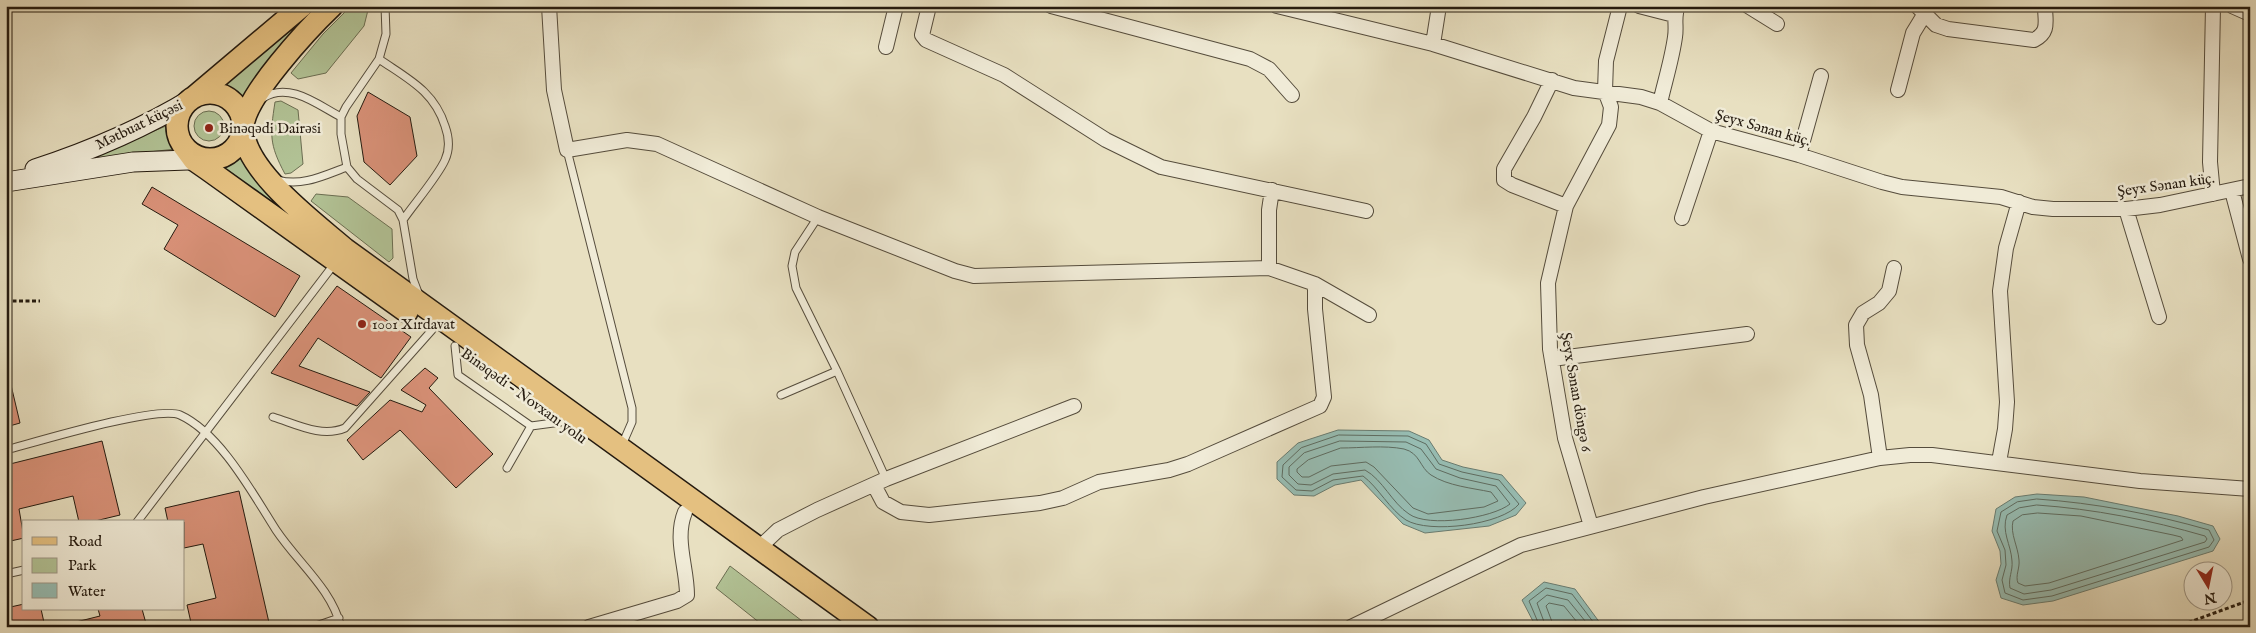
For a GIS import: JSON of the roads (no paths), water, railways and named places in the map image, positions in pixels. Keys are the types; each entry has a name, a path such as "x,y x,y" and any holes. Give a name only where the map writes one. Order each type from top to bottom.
{"main road":[{"name":"Mətbuat küçəsi","path":"6,181 122,136 157,119 193,98 302,6"},
{"path":"6,181 133,162 233,150 240,139 252,104 283,58 332,6"},
{"path":"198,155 177,131 177,123 182,108 193,98 210,93 227,98 239,110 249,148 267,177 341,255 422,305 868,627"},
{"name":"Binəqədi - Novxanı yolu","path":"198,155 341,255 432,330 843,627"}],"street":[{"path":"549,6 554,90 567,150 627,140 657,144 818,217 955,271 974,276 1269,268 1315,284 1369,315"},
{"path":"886,47 896,6"},
{"path":"929,6 922,28 922,35 926,40 1004,75 1106,140 1161,167 1366,211"},
{"path":"1051,6 1250,59 1269,69 1292,95"},
{"name":"Şeyx Sənan küç.","path":"1277,6 1433,44 1574,88 1605,91 1660,102 1711,131 1799,154 1882,182 1902,186 2001,197 2034,207 2052,209 2126,209 2160,205 2250,186"},
{"path":"1433,44 1439,6"},
{"name":"Şeyx Sənan döngə 6","path":"1591,526 1565,438 1552,359 1548,283 1566,206 1609,125 1611,107 1605,91 1606,61 1620,6"},
{"path":"1639,6 1676,11 1675,39 1660,102"},
{"path":"1748,6 1777,24"},
{"path":"1898,90 1920,11 1936,25 1948,29 2034,40 2043,36 2045,31 2044,6"},
{"path":"2213,6 2210,162 2213,194"},
{"path":"2232,6 2250,14"},
{"path":"1799,154 1821,76"},
{"path":"1552,80 1534,117 1504,169 1504,180 1512,186 1566,206"},
{"path":"1682,218 1711,131"},
{"path":"1269,268 1269,210 1272,190"},
{"path":"2232,191 2250,259"},
{"path":"1998,462 2005,429 2007,402 2000,291 2006,248 2019,202"},
{"path":"2126,209 2159,317"},
{"path":"1880,458 1871,395 1857,345 1856,324 1863,313 1879,303 1888,291 1894,268"},
{"path":"880,482 883,502 901,512 929,515 1040,503 1063,498 1099,482 1169,470 1188,464 1320,406 1324,397 1315,310 1315,284"},
{"path":"1552,359 1747,334"},
{"path":"759,548 778,530 797,519 880,482 1074,406"},
{"path":"1351,627 1521,545 1704,497 1880,458 1932,455 2140,481 2250,489"},
{"path":"589,627 677,601 687,595 680,537 680,524 685,512"}],"lane":[{"path":"385,6 386,34 380,59 350,101 342,117 341,134 347,167 357,179 398,210 403,220 413,280 422,305"},
{"path":"380,59 430,96 440,109 448,134 449,146 445,160 403,220"},
{"path":"252,104 274,92 288,91 342,117"},
{"path":"567,150 632,408 632,422 620,448"},
{"path":"267,177 298,183 347,167"},
{"path":"818,217 795,252 792,266 796,288 837,371 880,482"},
{"path":"139,520 341,255"},
{"path":"273,417 320,432 335,432 345,428 432,330"},
{"path":"456,346 458,375 532,426 561,422"},
{"path":"781,395 837,371"},
{"path":"6,450 110,422 169,413 178,414 204,433 230,460 279,534 329,596 341,627"},
{"path":"507,468 532,426"},
{"path":"6,574 22,570"},
{"path":"313,627 339,618"}],"water":[{"path":"1338,430 1409,431 1429,440 1442,460 1463,467 1502,475 1526,503 1516,515 1489,526 1425,533 1403,524 1361,480 1335,485 1314,496 1294,495 1277,479 1277,462 1298,443"},
{"path":"2037,494 2084,497 2178,516 2213,526 2220,539 2213,551 2053,601 2023,605 2001,598 1996,580 2001,564 2000,551 1992,531 1996,509 2015,497"},
{"path":"1544,582 1575,589 1603,627 1536,627 1522,600"}],"place":[{"name":"Binəqədi Dairəsi","path":"209,128"},
{"name":"1001 Xırdavat","path":"362,324"}]}
